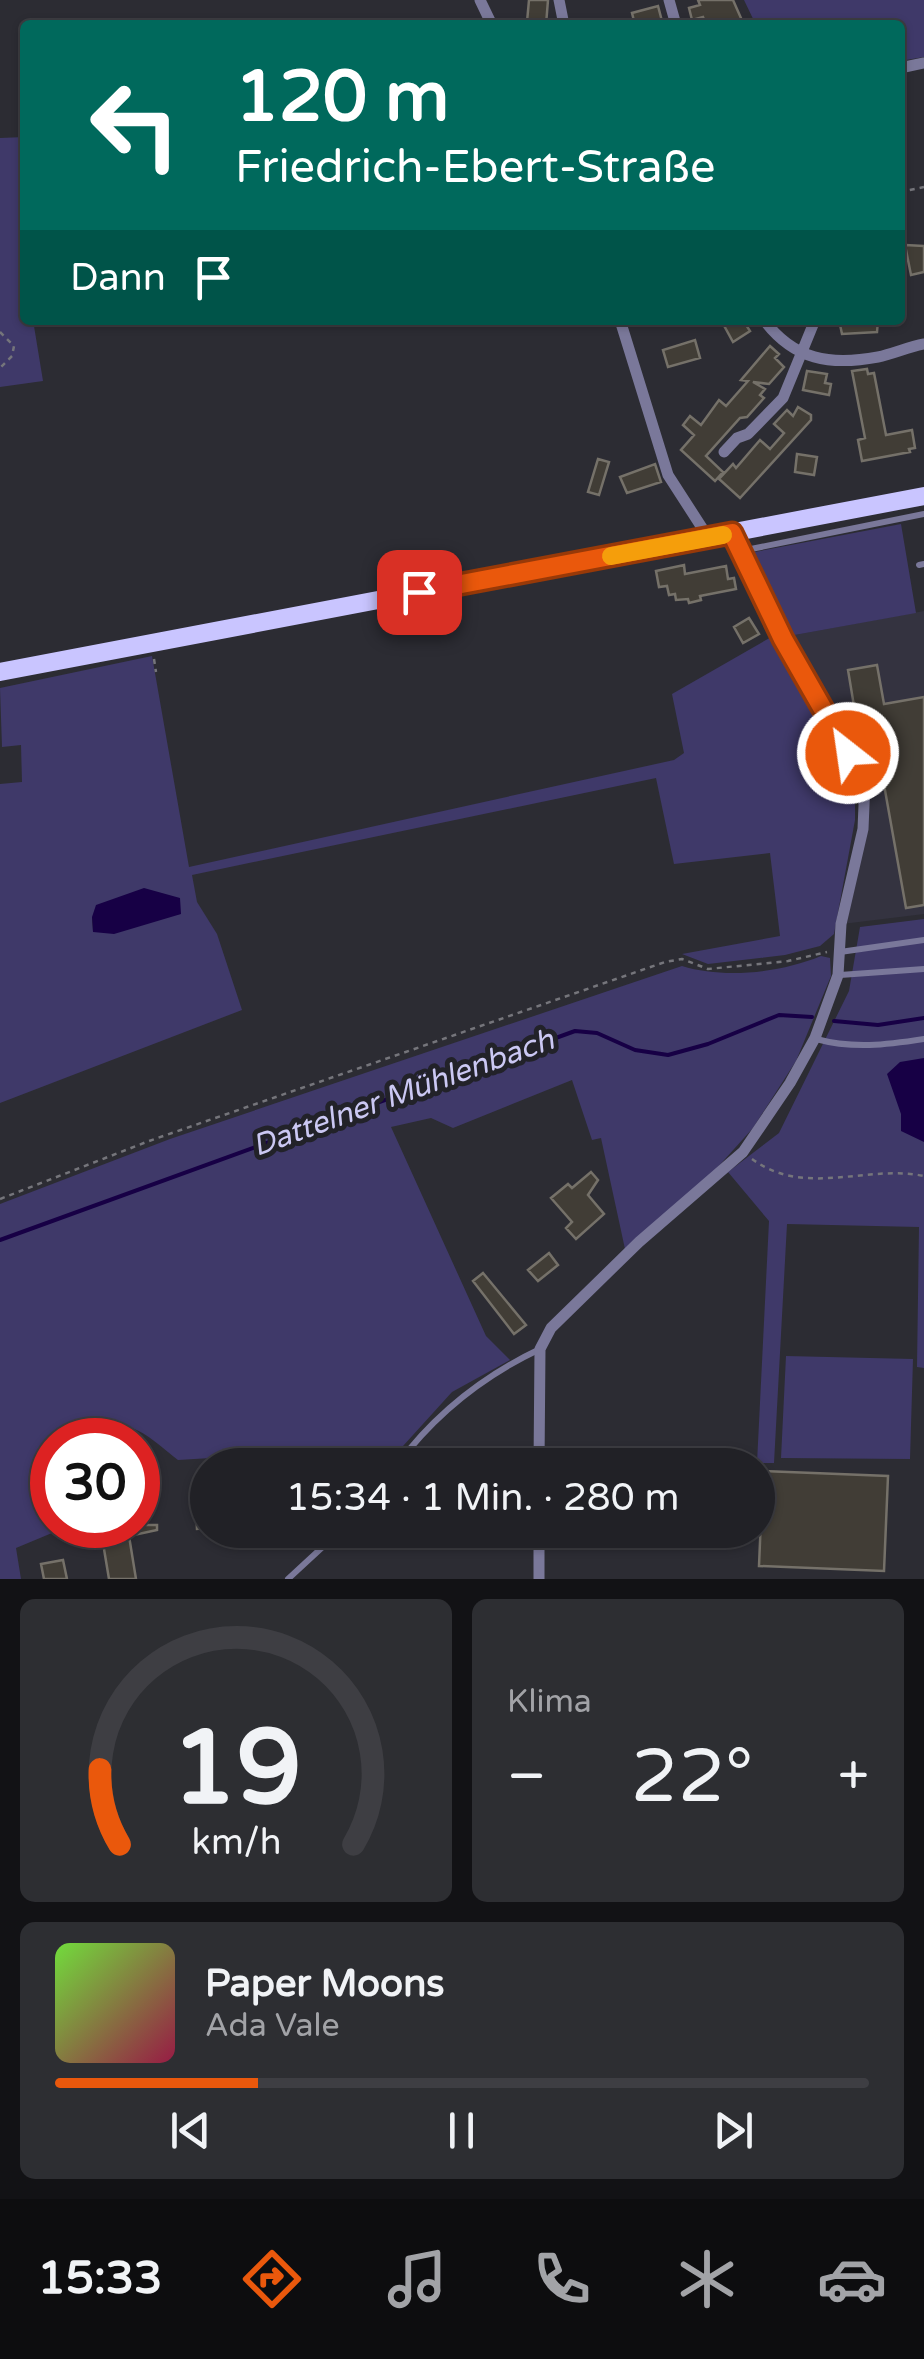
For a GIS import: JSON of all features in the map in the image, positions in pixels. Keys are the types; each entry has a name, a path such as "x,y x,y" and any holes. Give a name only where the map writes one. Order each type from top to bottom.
{"main road":[{"path":"0,672 924,496"}],"street":[{"path":"622,325 668,475 708,538"},
{"path":"768,325 800,354 839,360 879,356 924,344"},
{"path":"724,452 737,438 748,434 782,398 813,325"},
{"path":"539,1448 540,1349 551,1328 639,1242 743,1152 790,1084 814,1038 838,976 842,924 863,829 865,782 783,639 732,533"},
{"path":"539,1548 539,1579"}],"lane":[{"path":"740,551 924,514"},
{"path":"839,952 924,940"},
{"path":"838,976 924,969"},
{"path":"814,1038 874,1047 924,1039"},
{"path":"410,1448 458,1398 540,1349"},
{"path":"288,1579 321,1548"}],"path":[{"path":"0,332 14,346 12,356 0,368"},
{"path":"0,1199 149,1140 665,962 682,959 708,969 839,952"},
{"path":"743,1152 761,1165 793,1177 823,1180 924,1176"}],"shaded area":[{"path":"744,0 924,0 924,57 905,60 905,20 754,20"},
{"path":"20,137 20,325 34,325 43,381 0,387 0,138"},
{"path":"901,524 916,613 789,636 749,553"},
{"path":"924,611 924,914 842,924 873,781 789,636"},
{"path":"773,636 855,788 855,820 834,934 820,946 785,955 708,964 682,954 780,936 770,853 674,864 656,778 192,875 197,902 217,934 242,1010 0,1103 0,784 22,782 21,745 2,747 0,688 152,656 189,867 674,760 684,753 672,694","holes":["180,914 93,932 92,917"]},
{"path":"144,888 180,898 181,914 114,934 93,932 96,905"},
{"path":"924,919 924,1368 917,1367 919,1227 787,1224 775,1448 758,1448 769,1221 728,1172 779,1133 849,991 860,927"},
{"path":"821,956 830,958 831,976 796,1061 753,1128 716,1169 625,1249 601,1138 592,1140 572,1080 453,1128 431,1118 391,1127 486,1336 510,1360 452,1392 403,1446 190,1448 190,1459 178,1460 160,1446 160,1418 30,1418 30,1542 16,1548 21,1579 0,1579 0,1204 170,1139 682,966 716,972 788,967"},
{"path":"924,1058 924,1142 901,1131 901,1114 887,1074 900,1062"},
{"path":"786,1356 913,1359 910,1459 781,1458"}],"building":[{"path":"529,0 548,0 546,20 527,20"},
{"path":"698,0 733,0 742,20 692,20 689,8 700,5"},
{"path":"658,6 662,20 634,20 632,13"},
{"path":"905,245 924,246 924,272 911,275"},
{"path":"724,325 746,325 750,331 733,342"},
{"path":"840,325 878,325 877,332 842,334"},
{"path":"695,340 700,358 668,367 663,350"},
{"path":"770,346 779,354 775,358 784,367 769,384 753,382 765,389 760,395 764,398 706,456 723,472 715,481 681,450 694,435 683,425 690,416 701,425 719,400 726,406 748,381 741,380"},
{"path":"867,369 868,374 874,373 886,435 912,430 915,448 910,452 862,461 858,440 865,438 852,371"},
{"path":"807,371 827,374 825,383 831,384 829,395 803,390"},
{"path":"798,407 811,415 811,420 740,498 719,479 733,464 736,468 760,440 770,449 784,433 774,424 787,410 793,416"},
{"path":"797,454 817,457 814,475 795,472"},
{"path":"598,459 609,462 599,495 588,492"},
{"path":"655,464 661,482 627,493 620,477"},
{"path":"684,565 685,574 726,566 728,579 734,578 736,589 700,596 701,600 689,603 688,599 676,600 675,594 669,595 667,586 659,587 656,571"},
{"path":"749,618 759,634 743,643 734,627"},
{"path":"877,665 884,704 924,697 924,905 906,908 878,751 862,754 848,670"},
{"path":"591,1172 598,1180 588,1195 604,1214 576,1239 566,1228 572,1222 551,1198 568,1184 572,1188"},
{"path":"549,1253 558,1265 538,1281 528,1270"},
{"path":"483,1273 526,1325 514,1334 473,1281"},
{"path":"775,1471 888,1476 884,1571 759,1566 760,1548 775,1548"},
{"path":"104,1548 131,1548 136,1579 109,1579"},
{"path":"63,1560 67,1579 44,1579 41,1564"}],"waterway":[{"name":"Dattelner Mühlenbach","path":"0,1240 575,1031 597,1033 635,1050 668,1055 708,1044 779,1015 812,1017"},
{"name":"Dattelner Mühlenbach","path":"834,1021 878,1025 924,1018"}],"slow traffic":[{"path":"611,556 723,535"}],"route":[{"path":"419,592 732,533 783,639 848,753"}]}
